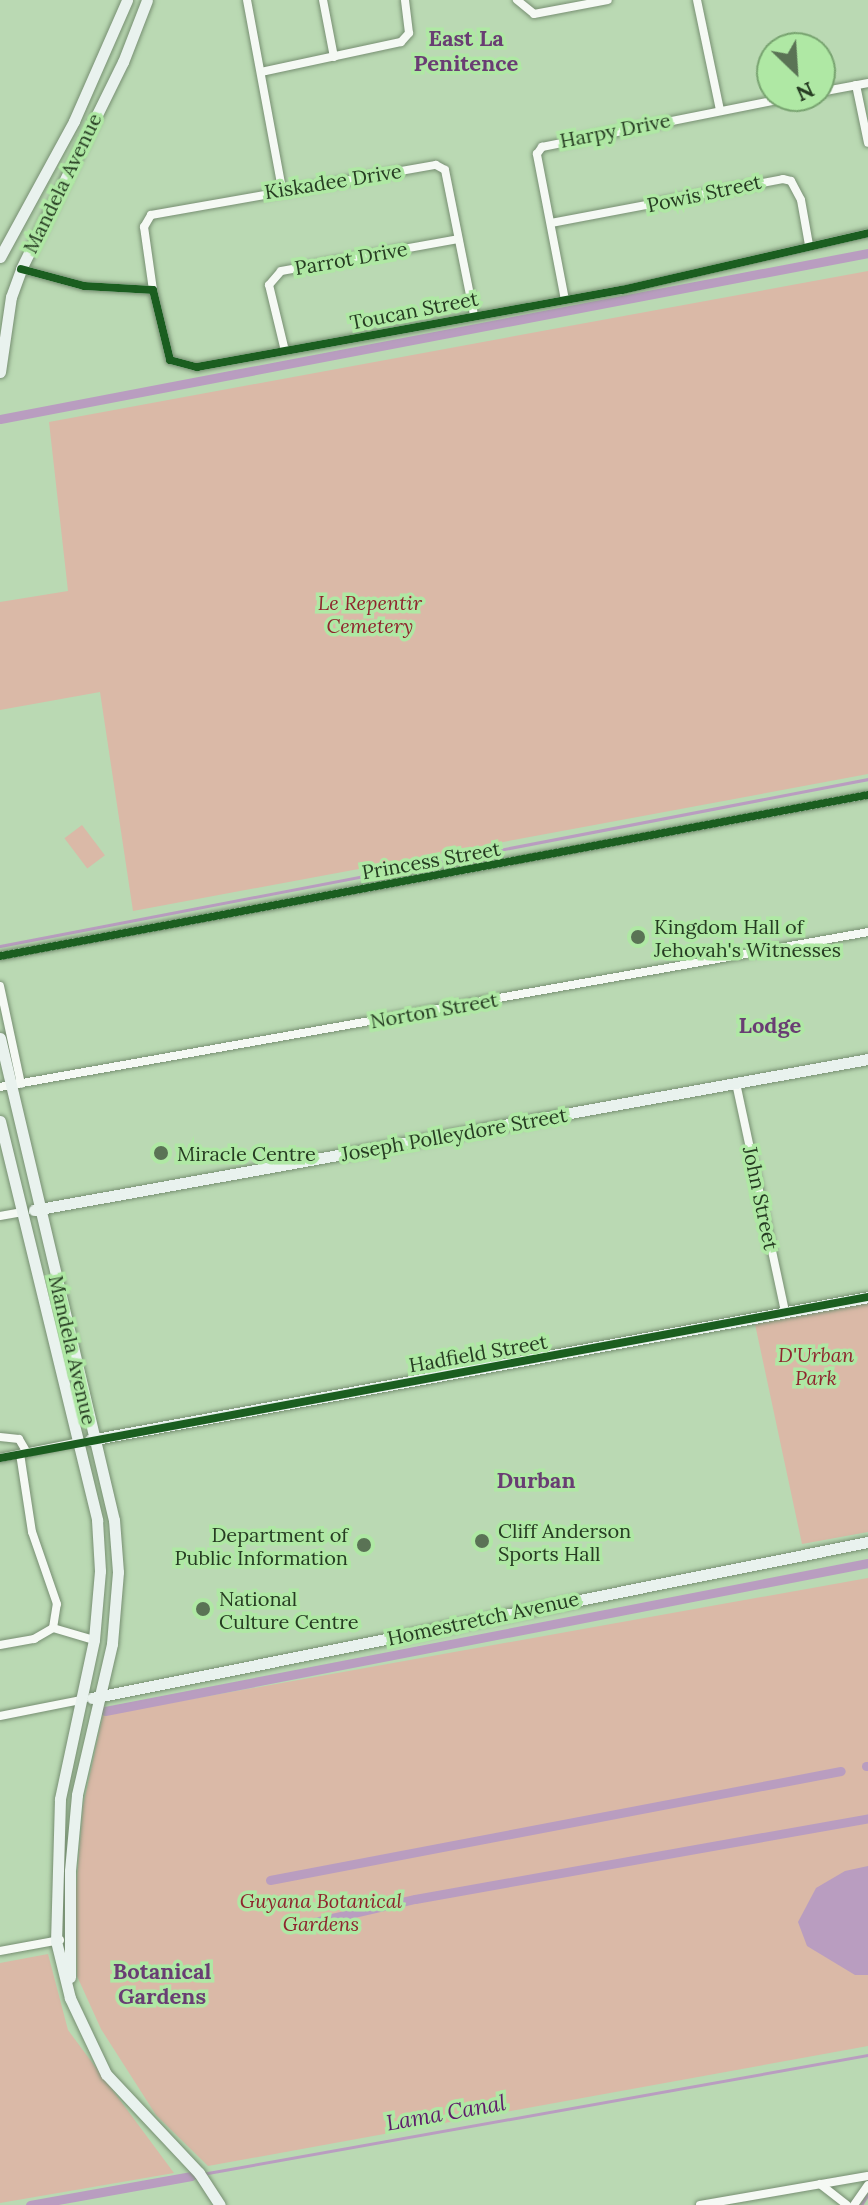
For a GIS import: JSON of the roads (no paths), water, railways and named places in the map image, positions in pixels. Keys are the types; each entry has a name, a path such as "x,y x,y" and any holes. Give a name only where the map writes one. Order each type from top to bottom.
{"main road":[{"path":"0,255 74,121 127,0"},
{"name":"Mandela Avenue","path":"0,372 11,297 21,269 137,33 147,0"},
{"name":"Mandela Avenue","path":"0,1038 114,1520 118,1572 112,1644 77,1795 69,1939 70,1998"},
{"name":"Joseph Polleydore Street","path":"23,1212 868,1059"},
{"name":"Mandela Avenue","path":"0,1121 97,1520 100,1571 94,1640 60,1799 56,1941 70,1998 89,2047 119,2092 189,2161 220,2205"},
{"name":"Hadfield Street","path":"79,1442 868,1297"},
{"name":"Homestretch Avenue","path":"81,1700 868,1542"}],"street":[{"path":"247,0 282,189"},
{"path":"323,0 334,57"},
{"path":"261,72 407,38 405,0"},
{"path":"517,0 534,14 603,0"},
{"path":"697,0 720,110"},
{"path":"836,89 868,83"},
{"path":"856,85 868,143"},
{"name":"Harpy Drive","path":"565,300 537,154 542,147 756,103"},
{"name":"Kiskadee Drive","path":"153,290 144,227 151,215 282,189 441,166 474,315"},
{"name":"Powis Street","path":"551,223 783,179 791,181 801,200 809,245"},
{"name":"Toucan Street","path":"153,290 165,350 178,366 285,351 748,265 809,245 868,233"},
{"name":"Parrot Drive","path":"285,351 269,285 281,271 458,239"},
{"path":"21,269 84,286 153,290"},
{"name":"Princess Street","path":"0,956 868,795"},
{"name":"Norton Street","path":"10,1086 868,932"},
{"path":"0,986 10,1086"},
{"name":"John Street","path":"736,1083 785,1312"},
{"path":"0,1216 23,1212"},
{"path":"0,1437 19,1439 24,1454 32,1532 57,1604 53,1628"},
{"path":"0,1458 79,1442"},
{"path":"0,1645 34,1639 53,1628 94,1640"},
{"path":"0,1716 81,1700"},
{"path":"0,1951 69,1939"},
{"path":"700,2205 868,2176"},
{"path":"819,2183 847,2205"},
{"path":"854,2205 868,2185"}],"waterway":[{"path":"0,419 868,253"},
{"path":"0,946 868,779"},
{"path":"105,1711 868,1563"},
{"path":"270,1880 841,1771"},
{"path":"297,1926 415,1899 868,1818"},
{"name":"Lama Canal","path":"202,2174 868,2055"},
{"name":"Lama Canal","path":"30,2205 191,2176"},
{"path":"861,2205 868,2194"}],"place":[{"name":"Kingdom Hall of Jehovah's Witnesses","path":"638,937"},
{"name":"Miracle Centre","path":"161,1153"},
{"name":"Cliff Anderson Sports Hall","path":"482,1541"},
{"name":"Department of Public Information","path":"364,1545"},
{"name":"National Culture Centre","path":"203,1609"}],"district":[{"name":"East La Penitence","path":"466,50"},
{"name":"Lodge","path":"770,1026"},
{"name":"Durban","path":"536,1481"},
{"name":"Botanical Gardens","path":"162,1984"}],"park label":[{"name":"Le Repentir Cemetery","path":"370,614"},
{"name":"D'Urban Park","path":"816,1366"},
{"name":"Guyana Botanical Gardens","path":"321,1912"}]}
